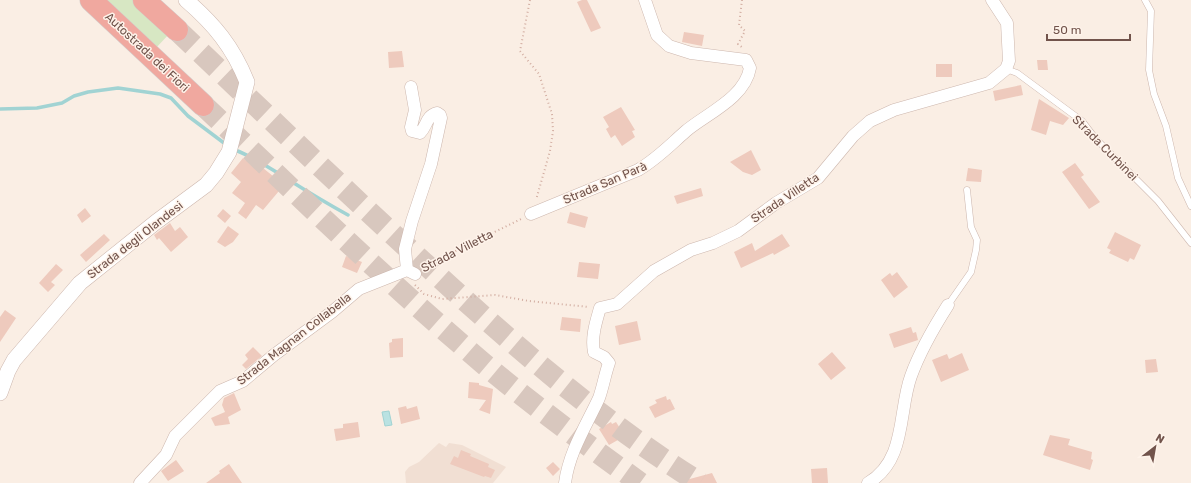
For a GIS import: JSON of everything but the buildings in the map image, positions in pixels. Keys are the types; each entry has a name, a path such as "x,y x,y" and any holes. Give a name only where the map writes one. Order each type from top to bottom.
{"highway":[{"path":"144,0 177,30"},
{"name":"Autostrada dei Fiori","path":"93,1 203,105"}],"street":[{"name":"Strada degli Olandesi","path":"0,393 14,360 80,283 150,226 206,185 216,173 229,152 247,84 228,44 208,19 186,0"},
{"path":"645,0 657,35 669,46 691,53 741,58"},
{"path":"992,0 1007,23 1009,61 1006,69"},
{"name":"Strada San Parà","path":"531,214 638,170 654,161 687,130 714,112 745,82 750,68 746,60 741,58"},
{"name":"Strada Villetta","path":"600,308 617,304 654,272 692,250 713,243 738,230 770,207 818,178 853,136 870,121 894,110 989,83 1006,69"},
{"path":"411,87 416,110 411,127 412,131 420,133 423,130 428,118 434,114 440,115 441,118 431,164 405,248 411,272"},
{"name":"Strada Magnan Collabella","path":"140,483 166,455 176,436 220,391 243,381 274,355 332,312 358,289 411,272"},
{"path":"868,483 884,469 895,448 902,427 911,376 948,305"},
{"path":"566,483 567,467 573,450 600,396 603,378 610,363 604,357 594,352 593,347 593,335 600,308"}],"lane":[{"path":"1145,0 1151,11 1149,70 1154,94 1166,126 1178,178 1191,206"},
{"name":"Strada Curbinei","path":"1006,69 1017,73 1082,121 1095,138 1158,201 1191,243"},
{"path":"948,305 971,272 976,250 977,240 972,227 967,190"}],"path":[{"path":"530,0 520,51 539,74 552,114 553,131 550,151 531,214"},
{"path":"741,58 748,52 738,44 745,31 739,25 742,0"},
{"name":"Strada Villetta","path":"531,214 411,272 414,284 424,294 442,299 495,296 529,302 600,308"}],"shaded area":[{"path":"439,443 446,447 449,443 462,445 506,467 493,483 406,483 405,472 409,467 419,462"}],"green space":[{"path":"105,0 134,0 170,33 155,49"}],"water":[{"path":"389,411 392,425 385,426 382,412"}],"waterway":[{"path":"0,109 37,108 62,103 74,96 88,92 118,88 160,94 171,98 188,116 224,143"},
{"path":"235,150 263,164 348,215"}],"tunnel":[{"path":"177,30 392,233 522,350 556,379 626,433 700,483"},
{"path":"203,105 368,261 470,352 532,403 640,483"}]}
